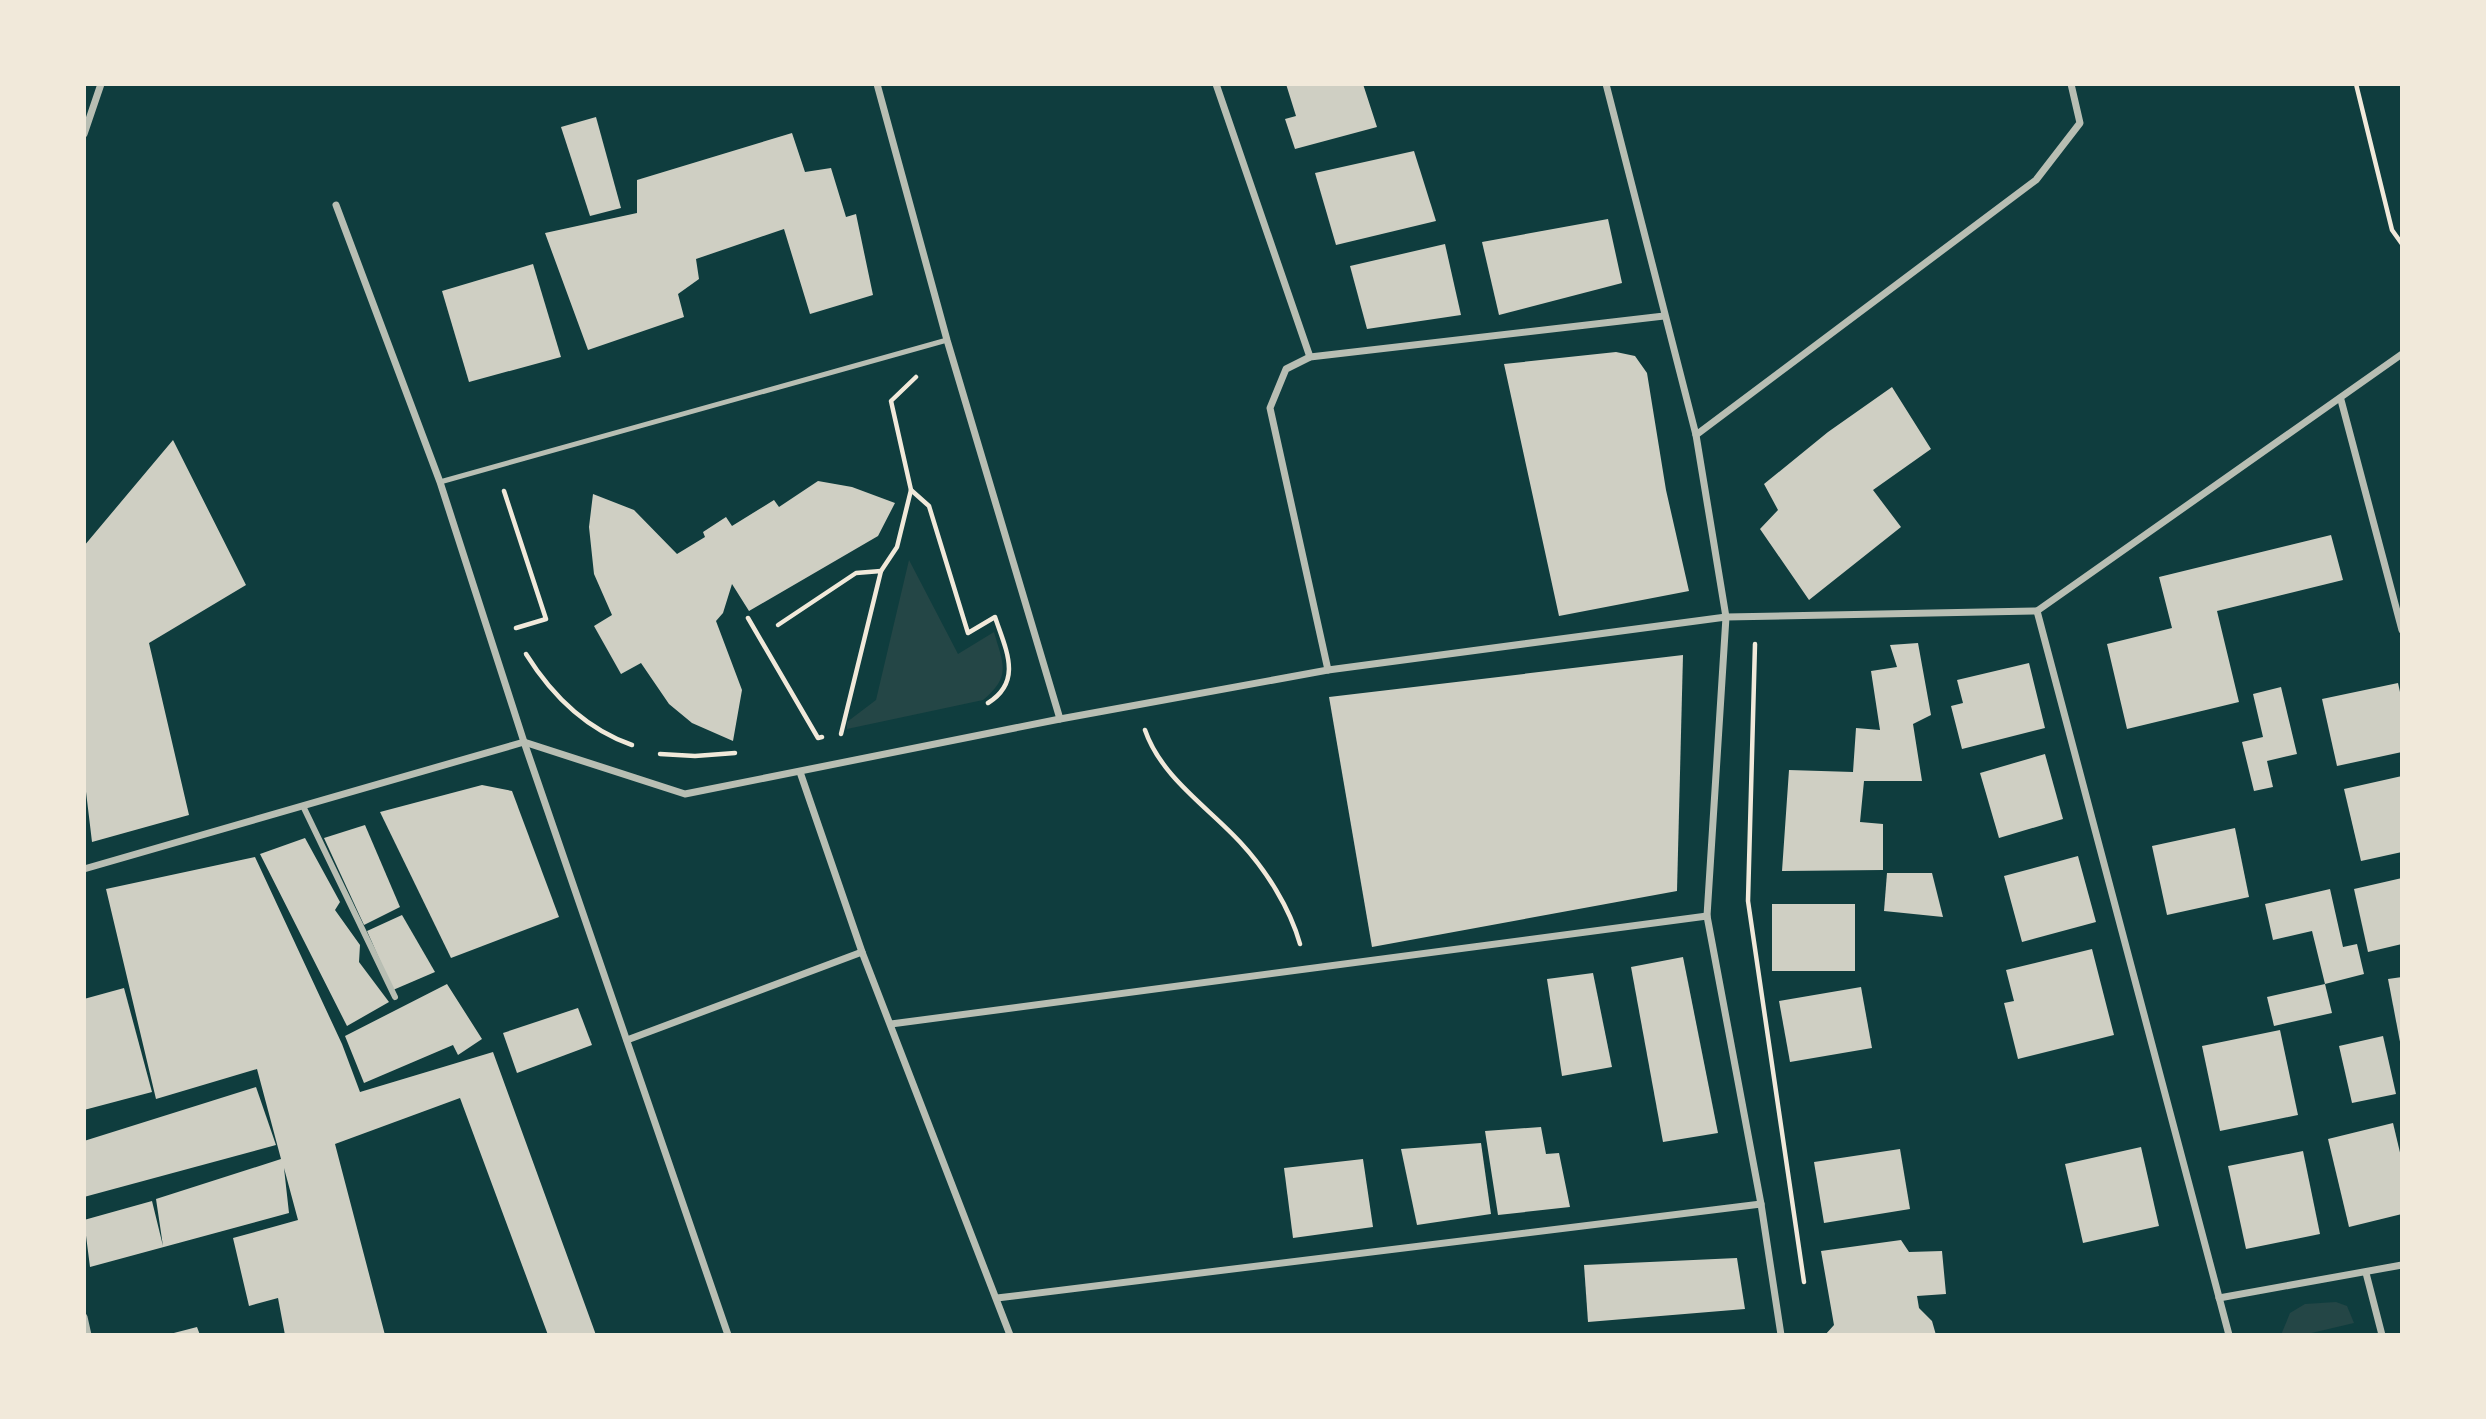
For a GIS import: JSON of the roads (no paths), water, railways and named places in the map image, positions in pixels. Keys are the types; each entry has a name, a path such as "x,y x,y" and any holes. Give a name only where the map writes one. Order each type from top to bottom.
{"street":[{"path":"84,134 100,84"},
{"path":"877,84 947,340 1060,719"},
{"path":"1216,84 1310,357"},
{"path":"1606,84 1696,435 1726,617 1707,916 1761,1204 1781,1335"},
{"path":"1696,435 2036,180 2080,123 2070,84"},
{"path":"336,205 440,482 524,742 728,1335"},
{"path":"1328,670 1270,408 1286,369 1310,357 1664,316"},
{"path":"84,869 524,742 685,794 1137,704 1328,670 1726,617 2037,611 2402,354"},
{"path":"2340,400 2402,630"},
{"path":"2037,611 2228,1335"},
{"path":"800,772 862,952 1010,1335"},
{"path":"303,806 395,997"},
{"path":"891,1024 1707,916"},
{"path":"626,1040 862,952"},
{"path":"997,1298 1761,1204"},
{"path":"2219,1298 2402,1265"},
{"path":"2366,1273 2382,1335"},
{"path":"84,1317 88,1335"}],"lane":[{"path":"440,482 947,340"}]}
